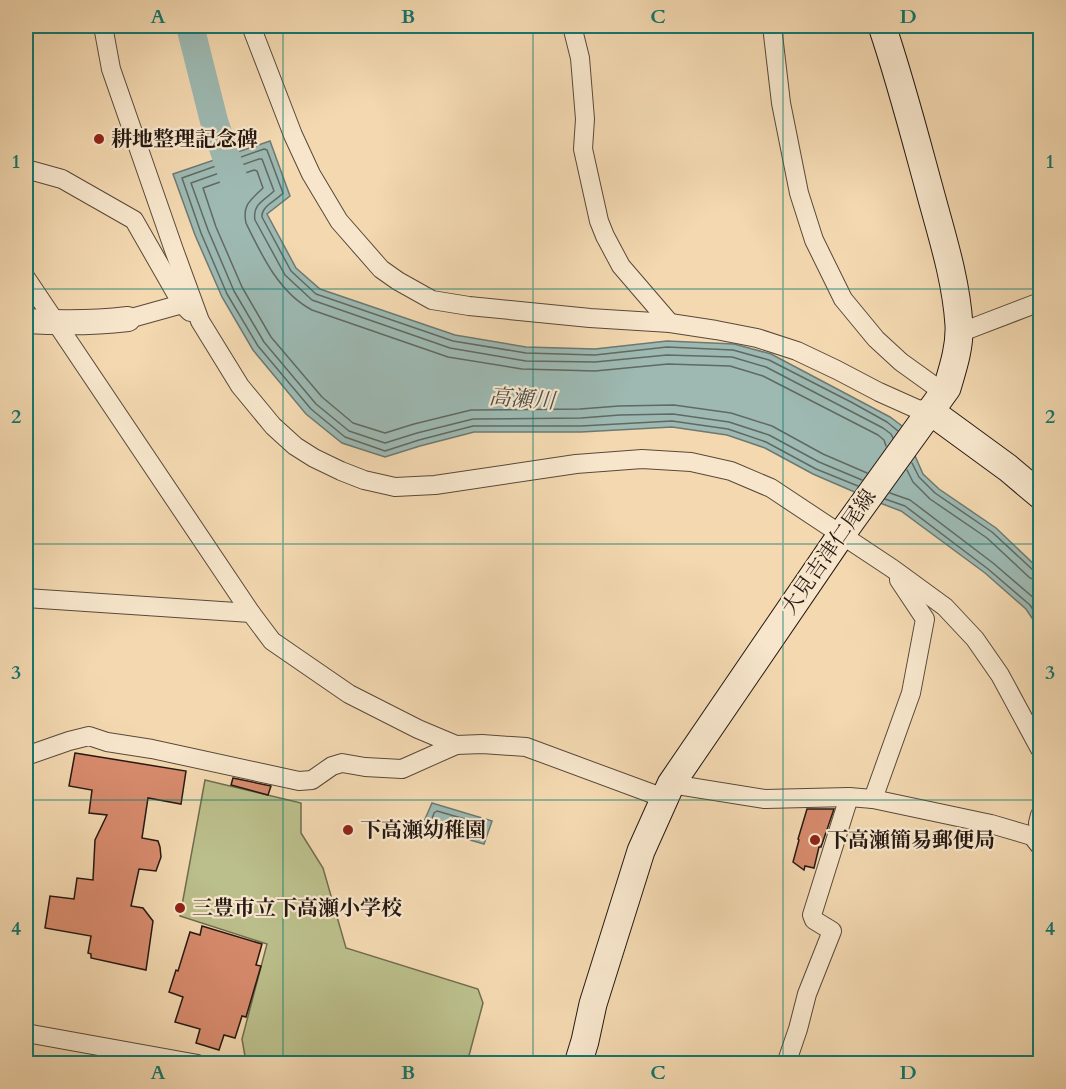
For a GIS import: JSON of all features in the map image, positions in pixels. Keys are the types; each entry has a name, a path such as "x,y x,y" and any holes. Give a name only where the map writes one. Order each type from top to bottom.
{"main road":[{"name":"大見吉津仁尾線","path":"578,1064 592,1004 640,851 667,791 841,535 947,388 954,365 959,333 955,288 894,62 882,26"},
{"path":"930,411 1041,495"}],"street":[{"path":"103,26 111,69 200,321 240,386 273,426 295,446 341,471 364,480 395,487 435,485 576,464 642,459 691,462 731,471 771,488 893,569 945,607 975,639 1000,675 1041,749"},
{"path":"251,26 310,174 339,221 381,269 398,282 432,300 469,306 670,323 757,338 797,351 879,392 917,409 930,411"},
{"path":"572,26 580,58 585,119 583,149 599,221 621,266 670,323"},
{"path":"772,26 781,103 800,193 814,240 843,299 876,339 901,362 933,385 947,388"},
{"path":"26,170 62,179 134,220 182,304 200,321"},
{"path":"26,278 251,613 273,641 349,694 418,729 456,745"},
{"path":"959,333 1041,302"},
{"path":"26,321 105,322 128,319 182,304"},
{"path":"873,799 911,693 925,619 893,569"},
{"path":"26,598 251,613"},
{"path":"26,756 89,736 107,742 306,781 342,763 402,769 456,745 525,747 667,791 765,799 849,797 873,799 991,824 1032,836 1041,846"},
{"path":"786,1064 807,994 832,931 814,920 812,915 849,797"},
{"path":"1041,815 1038,823 1041,831"},
{"path":"26,1033 198,1064"}],"green space":[{"path":"205,780 301,803 301,833 323,868 346,948 478,989 483,1003 467,1063 249,1064 246,1062 242,1039 267,944 180,916"}],"water":[{"path":"270,141 290,196 267,214 296,268 320,289 455,335 526,347 595,349 667,341 734,344 771,354 890,417 902,426 923,474 939,489 996,528 1040,570 1040,630 1026,609 985,573 901,511 813,474 765,448 727,435 672,427 581,432 474,432 385,457 342,443 306,414 253,350 222,297 195,235 173,174"},
{"path":"432,803 492,821 484,844 422,826"}],"building":[{"path":"75,753 186,771 181,804 148,798 142,838 158,841 161,857 156,871 139,869 131,906 143,908 153,921 146,970 91,958 91,954 88,953 91,936 45,928 50,896 74,899 77,878 93,880 95,840 107,815 89,813 92,790 69,786"},
{"path":"233,778 271,786 268,795 231,785"},
{"name":"下高瀬簡易郵便局","path":"807,809 834,809 821,847 819,847 814,868 805,866 804,870 793,862"},
{"path":"202,926 262,944 256,965 261,966 246,1017 242,1016 235,1038 224,1035 219,1050 196,1043 200,1029 175,1022 183,997 169,992 190,932 200,935"}],"waterway":[{"name":"高瀬川","path":"190,26 214,121 238,192"}],"place":[{"name":"耕地整理記念碑","path":"99,139"},
{"name":"下高瀬幼稚園","path":"348,830"},
{"name":"下高瀬簡易郵便局","path":"815,840"},
{"name":"三豊市立下高瀬小学校","path":"180,908"}]}
